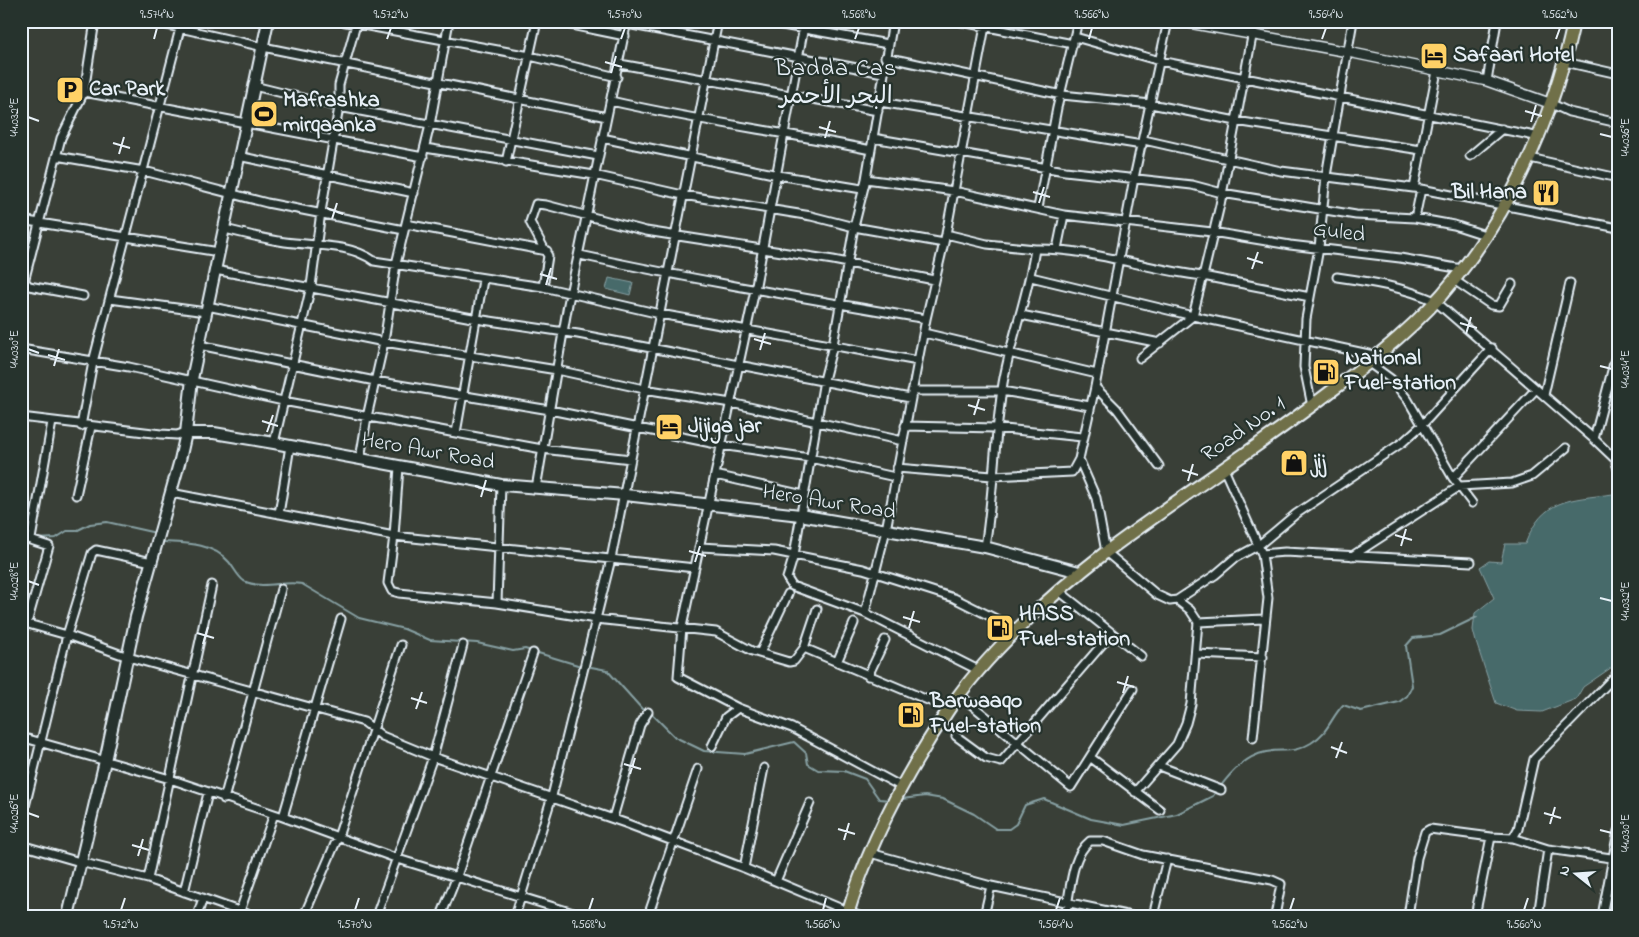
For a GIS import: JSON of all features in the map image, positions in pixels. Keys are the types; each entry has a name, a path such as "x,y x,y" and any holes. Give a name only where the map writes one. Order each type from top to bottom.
{"highway":[{"name":"Road No. 1","path":"852,914 870,854 889,809 949,709 980,670 1018,630 1079,572 1312,406 1374,359 1435,301 1454,280 1505,204 1540,137 1565,62 1574,21"}],"main road":[{"path":"68,916 128,657 186,433 192,380 268,21"},
{"name":"Hero Awr Road","path":"186,433 214,433 501,485 709,504 800,515 985,547 1079,572"}],"street":[{"path":"83,296 30,286 25,282 38,222 65,127 77,109 84,92 95,21"},
{"path":"149,21 181,25 263,47 346,62 607,117"},
{"path":"341,21 530,56 617,76"},
{"path":"360,459 367,417 384,342 388,302 425,148 439,82 449,21"},
{"path":"506,162 537,21"},
{"path":"552,21 624,36"},
{"path":"515,916 552,796 611,559 625,496 636,428 683,195 708,80 718,21"},
{"path":"760,21 805,25 888,44"},
{"path":"893,21 882,73 880,102 866,179 854,227 841,305 816,422 794,555 787,578 792,586 865,613 980,670"},
{"path":"956,21 986,24 1074,40 1160,61 1540,137"},
{"path":"1038,208 1078,21"},
{"path":"897,468 992,476 1072,472 1079,459 1082,437 1095,387 1127,224 1134,178 1168,21"},
{"path":"1178,21 1348,52 1487,81 1552,104 1568,112 1618,124"},
{"path":"1140,358 1193,316 1222,193 1255,21"},
{"path":"1312,406 1304,367 1304,339 1318,248 1326,176 1353,21"},
{"path":"1487,81 1497,21"},
{"path":"274,443 311,286 321,212 339,107 339,85 356,23"},
{"path":"536,488 594,175 620,64 627,23 714,42 799,56 882,73"},
{"path":"865,613 886,530 926,319 946,234 986,24"},
{"path":"81,426 93,362 181,25"},
{"path":"805,25 755,290 682,627 678,677 738,708 772,719 800,732 853,763 902,787"},
{"path":"885,57 976,75 1062,95 1151,104 1236,121 1421,150"},
{"path":"1565,62 1618,74"},
{"path":"620,64 878,111"},
{"path":"1416,218 1421,150 1436,71"},
{"path":"254,86 339,107 598,156"},
{"path":"84,92 423,157"},
{"path":"611,101 699,120 785,133 870,150"},
{"path":"880,102 1053,131 1143,142 1281,171 1417,188 1618,228"},
{"path":"1470,156 1502,130"},
{"path":"602,138 692,155 778,175 862,189"},
{"path":"873,138 1047,168 1192,185 1222,193 1322,210 1366,216 1416,218 1454,225 1486,235"},
{"path":"425,148 594,175 683,195 811,216 854,227 944,243"},
{"path":"56,156 144,171 231,192 267,203 546,251"},
{"path":"238,156 414,193"},
{"path":"1530,158 1618,178"},
{"name":"Guled","path":"866,179 954,191 1064,215 1127,224 1212,232 1400,258 1462,269"},
{"path":"544,287 546,251 533,231 530,222 536,204 627,226 934,280"},
{"path":"1057,249 1064,215"},
{"path":"21,220 220,252"},
{"path":"225,229 283,242 357,252 374,262 396,264 483,280 544,287 660,314 918,361"},
{"path":"946,234 994,245 1035,250 1057,249 1171,273 1203,276 1310,297"},
{"path":"985,547 996,428 1008,353 1031,277 1035,250"},
{"path":"580,254 668,274 926,319"},
{"path":"215,270 311,286 477,319 653,348 738,366 911,395 1002,391 1090,406"},
{"path":"1031,277 1113,298 1304,339 1374,359 1408,400 1453,478 1472,503"},
{"path":"1338,277 1386,284 1409,290 1435,301 1492,348 1594,439 1615,459 1618,470"},
{"path":"456,433 483,280"},
{"path":"1454,280 1491,305 1499,306 1512,284"},
{"path":"1544,395 1570,282"},
{"path":"110,299 207,309 302,325 384,342 557,370 644,389 730,403 903,441"},
{"path":"1021,315 1160,343"},
{"path":"924,333 1097,374"},
{"path":"199,345 375,381 550,410 721,445 810,458 895,477"},
{"path":"1079,459 1096,498 1106,552 1157,595 1170,601 1178,600 1236,558 1259,545 1296,514 1403,442 1423,424 1492,348"},
{"path":"1594,439 1618,348"},
{"path":"21,349 192,380 283,401 542,449 631,459"},
{"path":"1095,387 1117,409 1159,466"},
{"path":"1453,478 1536,388"},
{"path":"21,417 91,427 177,435 186,433"},
{"path":"31,539 52,422"},
{"path":"905,426 996,428 1082,437"},
{"path":"76,495 91,427"},
{"path":"279,514 290,446"},
{"path":"1352,556 1460,486 1512,483 1532,476 1566,448"},
{"path":"399,467 394,536 388,583 392,590 399,593 497,603 596,619 716,632 752,651 788,662 794,661 804,648 817,609"},
{"path":"1224,469 1259,545 1268,598 1264,619 1263,657 1253,738"},
{"path":"715,475 804,495"},
{"path":"497,603 501,485"},
{"path":"171,493 394,536 695,568"},
{"path":"21,537 49,546 24,622 128,657 364,722 382,736 433,757 613,818 744,868 852,914"},
{"path":"700,547 774,551 863,569 954,598 1018,630"},
{"path":"21,823 67,635 94,551 152,562"},
{"path":"1262,554 1285,552 1471,562"},
{"path":"148,879 212,585"},
{"path":"224,799 280,589"},
{"path":"1059,591 1141,656"},
{"path":"760,653 788,594"},
{"path":"1135,792 1177,744 1186,723 1196,654 1198,622 1190,610 1178,600"},
{"path":"283,817 316,709 340,619"},
{"path":"1198,622 1264,619"},
{"path":"837,662 854,623"},
{"path":"956,736 995,762 1001,762 1112,633"},
{"path":"868,676 885,640"},
{"path":"304,916 338,837 401,645"},
{"path":"376,916 433,757 463,645"},
{"path":"804,648 949,709"},
{"path":"441,916 492,776 533,653"},
{"path":"1196,654 1263,657"},
{"path":"1513,838 1518,829 1534,759 1618,673"},
{"path":"960,695 1071,787 1133,689"},
{"path":"712,746 726,717 738,708"},
{"path":"613,818 640,725 648,712"},
{"path":"21,737 41,741 170,779 224,799 283,817 398,859 583,916"},
{"path":"1090,757 1160,810"},
{"path":"1159,766 1221,790"},
{"path":"744,868 764,768"},
{"path":"648,916 698,769"},
{"path":"184,892 208,793"},
{"path":"776,881 810,804"},
{"path":"240,911 274,814"},
{"path":"1408,916 1417,858 1425,832 1430,829 1513,838 1548,849 1614,859"},
{"path":"1602,916 1618,832"},
{"path":"1475,916 1491,837"},
{"path":"1065,916 1081,848 1090,841 1103,841 1144,855 1272,880 1281,884 1275,916"},
{"path":"21,845 148,879 253,916"},
{"path":"1538,916 1548,849"},
{"path":"870,854 991,886 1131,916"},
{"path":"1153,916 1167,859"},
{"path":"984,916 991,886"},
{"path":"197,916 203,898"}],"water":[{"path":"609,278 633,283 630,295 606,289"},
{"path":"1613,494 1618,501 1618,663 1583,687 1576,699 1542,712 1517,711 1496,703 1473,630 1475,613 1494,598 1480,567 1489,561 1501,562 1505,544 1525,544 1540,518 1559,504 1570,500"}],"waterway":[{"path":"36,539 56,538 67,531 76,531 90,524 107,522 156,533"},
{"path":"162,540 164,542 199,545 215,551 229,562 244,581 251,584 302,584 359,618 404,629 430,640 477,643 513,651 525,649 581,666"},
{"path":"21,551 29,542"},
{"path":"1220,787 1229,775 1252,757 1266,752 1298,749 1311,743 1326,730 1343,705 1361,711 1399,702 1407,696 1412,686 1406,646 1413,638 1440,635 1477,617"},
{"path":"586,666 607,670 642,709 646,710"},
{"path":"650,712 675,737 704,751 745,754 794,742 806,753 808,764 818,770 844,771 865,779 879,799 890,800"},
{"path":"902,799 925,796 943,799 974,814 996,829 1009,829 1016,824 1025,805 1044,799 1091,819 1124,825 1177,814 1213,796 1217,790"}],"place":[{"name":"Safaari Hotel","path":"1434,56"},
{"name":"Car Park","path":"70,90"},
{"name":"Mafrashka mirqaanka","path":"264,114"},
{"name":"Bil Hana","path":"1546,193"},
{"name":"National Fuel-station","path":"1326,372"},
{"name":"Jijiga jar","path":"669,427"},
{"name":"jij","path":"1294,463"},
{"name":"HASS Fuel-station","path":"1000,628"},
{"name":"Barwaaqo Fuel-station","path":"911,715"}],"district":[{"name":"Badda Cas البحر الأحمر","path":"836,83"}]}
